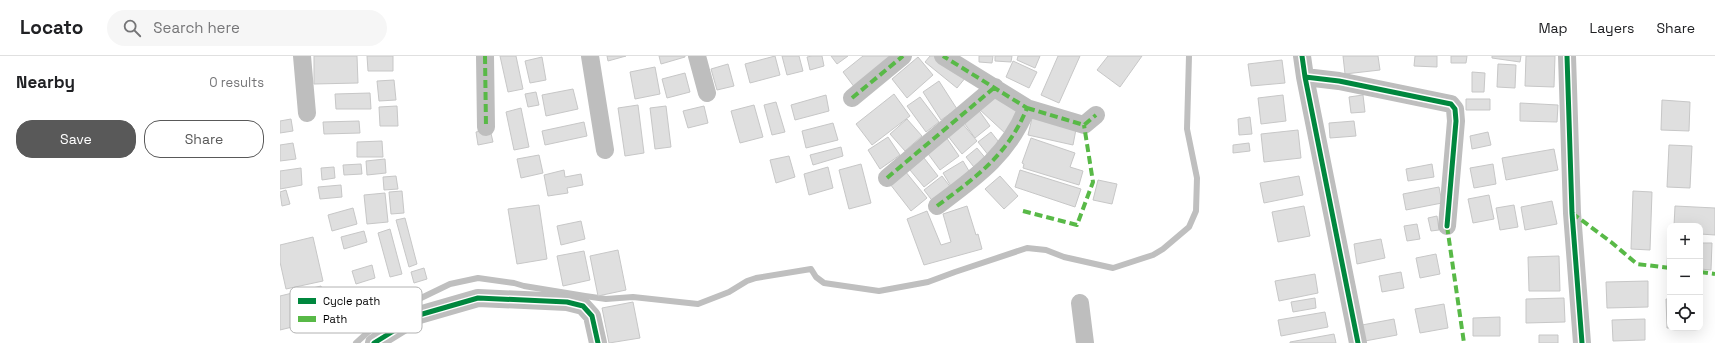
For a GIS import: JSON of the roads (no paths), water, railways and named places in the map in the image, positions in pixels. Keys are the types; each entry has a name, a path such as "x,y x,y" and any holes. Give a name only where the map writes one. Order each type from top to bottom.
{"street":[{"path":"302,56 307,113"},
{"path":"485,56 486,127"},
{"path":"590,56 605,150"},
{"path":"697,56 707,93"},
{"path":"852,98 903,56"},
{"path":"943,56 1027,108 1084,125 1096,115"},
{"path":"1302,56 1358,343"},
{"path":"1567,56 1572,213 1582,343"},
{"path":"1305,77 1339,81 1451,104 1455,109 1456,121 1447,226"},
{"path":"887,178 995,87"},
{"path":"938,206 978,176 992,163 1011,138 1027,108"},
{"path":"422,315 478,298 567,302 583,306 592,316 598,343"},
{"path":"1080,303 1085,343"},
{"path":"374,343 391,333"}],"waterway":[{"path":"422,298 450,284 478,278 606,299 633,297 698,304 729,292 747,281 756,278 811,269 816,277 824,283 879,291 928,282 1027,248 1046,250 1064,257 1113,268 1153,255 1163,249 1189,227 1196,211 1197,178 1187,129 1189,56"},
{"path":"356,343 367,333"}]}
